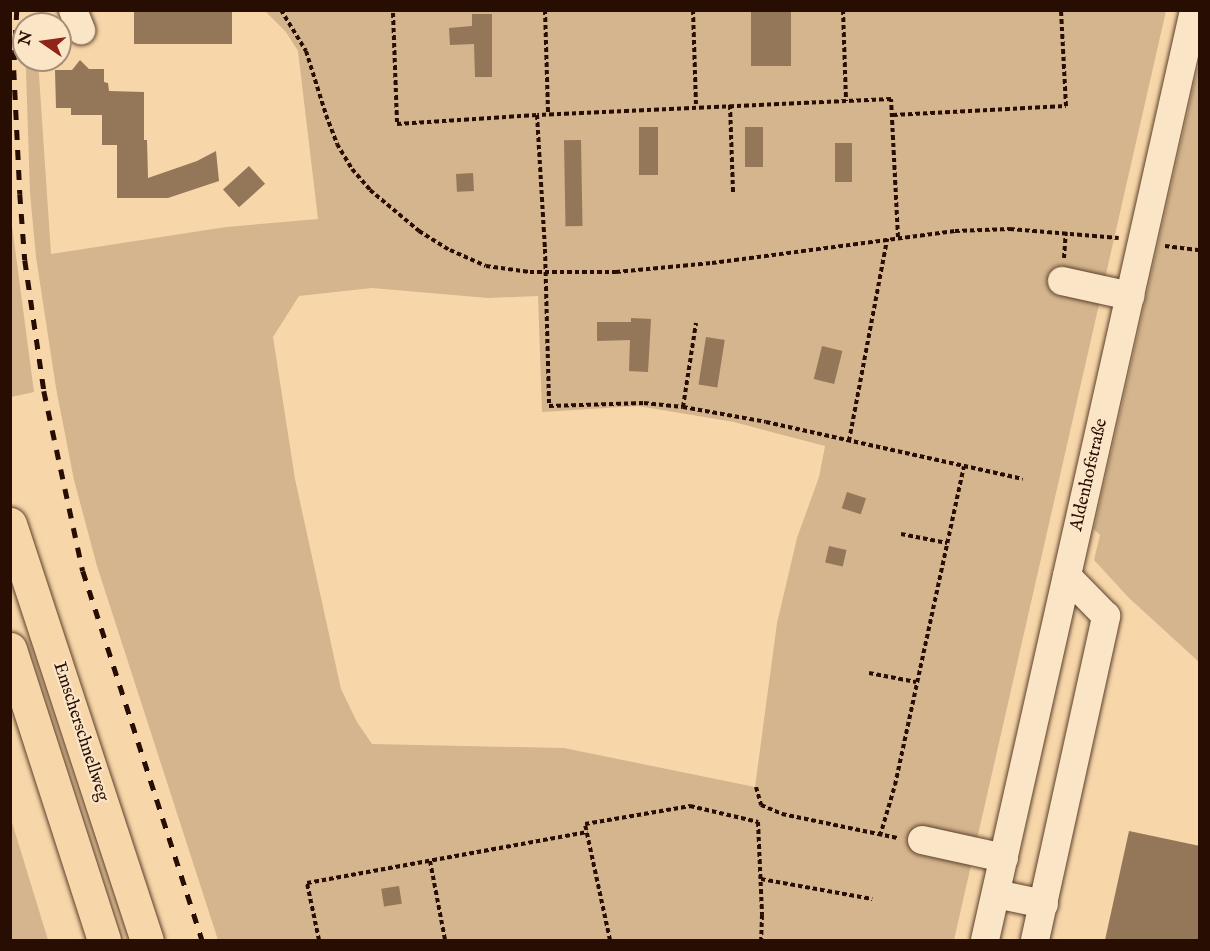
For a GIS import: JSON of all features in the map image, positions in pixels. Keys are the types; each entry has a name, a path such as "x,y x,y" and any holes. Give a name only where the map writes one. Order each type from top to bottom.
{"highway":[{"name":"Emscherschnellweg","path":"10,524 147,940"},
{"path":"10,649 104,940"}],"street":[{"name":"Aldenhofstraße","path":"986,940 1194,10"},
{"path":"1062,281 1130,296"},
{"path":"1035,940 1106,616 1067,576"},
{"path":"922,840 1004,858"},
{"path":"996,894 1044,904"}],"path":[{"path":"281,10 306,51 337,144 370,190 418,231 469,260 511,270 545,273 616,272 664,268 887,238 955,231 1010,229 1104,236 1200,250"},
{"path":"545,10 548,114"},
{"path":"693,10 696,106"},
{"path":"843,10 846,100"},
{"path":"892,115 1066,106 1061,10"},
{"path":"393,13 397,124 696,106 891,99 898,237"},
{"path":"730,105 733,192"},
{"path":"537,116 549,406 644,403 683,407 766,422 1023,479"},
{"path":"849,441 887,238"},
{"path":"683,407 696,323"},
{"path":"880,836 895,784 964,465"},
{"path":"901,534 947,543"},
{"path":"869,673 916,682"},
{"path":"756,788 761,805 782,814 880,836 922,840"},
{"path":"610,940 585,824 690,806 758,822 761,940"},
{"path":"319,940 308,883 587,832"},
{"path":"430,861 445,940"},
{"path":"761,879 872,899"}],"shaded area":[{"path":"265,11 1166,11 954,940 218,940 97,566 74,480 56,388 36,257 30,193 26,72 39,72 51,254 226,227 318,219 298,51 286,32","holes":["372,288 488,298 538,296 542,412 638,406 734,422 825,446 819,477 797,538 777,623 755,787 564,748 372,744 357,722 341,689 295,479 273,337 299,296"]},
{"path":"1199,62 1200,662 1129,598 1094,560 1100,535 1094,529"},
{"path":"11,218 34,392 10,397"},
{"path":"11,819 48,940 11,940"}],"building":[{"path":"134,10 232,10 232,44 134,44"},
{"path":"751,10 791,10 791,66 751,66"},
{"path":"472,14 492,14 492,77 475,77 474,44 450,45 449,28 472,26"},
{"path":"80,60 89,69 104,69 104,82 108,83 109,91 144,92 144,140 147,140 148,178 197,161 216,151 219,181 168,198 117,198 117,145 102,145 102,115 71,115 71,108 56,108 55,72 72,72"},
{"path":"639,127 658,127 658,175 639,175"},
{"path":"745,127 763,127 763,167 745,167"},
{"path":"564,140 581,140 583,226 566,226"},
{"path":"835,143 852,143 852,182 835,182"},
{"path":"249,166 265,184 239,207 223,189"},
{"path":"473,173 474,191 457,192 456,174"},
{"path":"631,318 651,319 648,372 629,371 630,340 597,341 597,322 631,322"},
{"path":"706,337 725,340 717,387 698,384"},
{"path":"822,346 842,351 834,384 814,379"},
{"path":"847,492 866,498 861,514 842,508"},
{"path":"829,546 847,550 843,567 825,563"},
{"path":"1129,831 1200,846 1200,940 1105,940"},
{"path":"399,886 402,904 384,907 381,889"}],"railway":[{"path":"17,10 14,70 20,194 25,260 44,391 83,571 202,940"}]}
